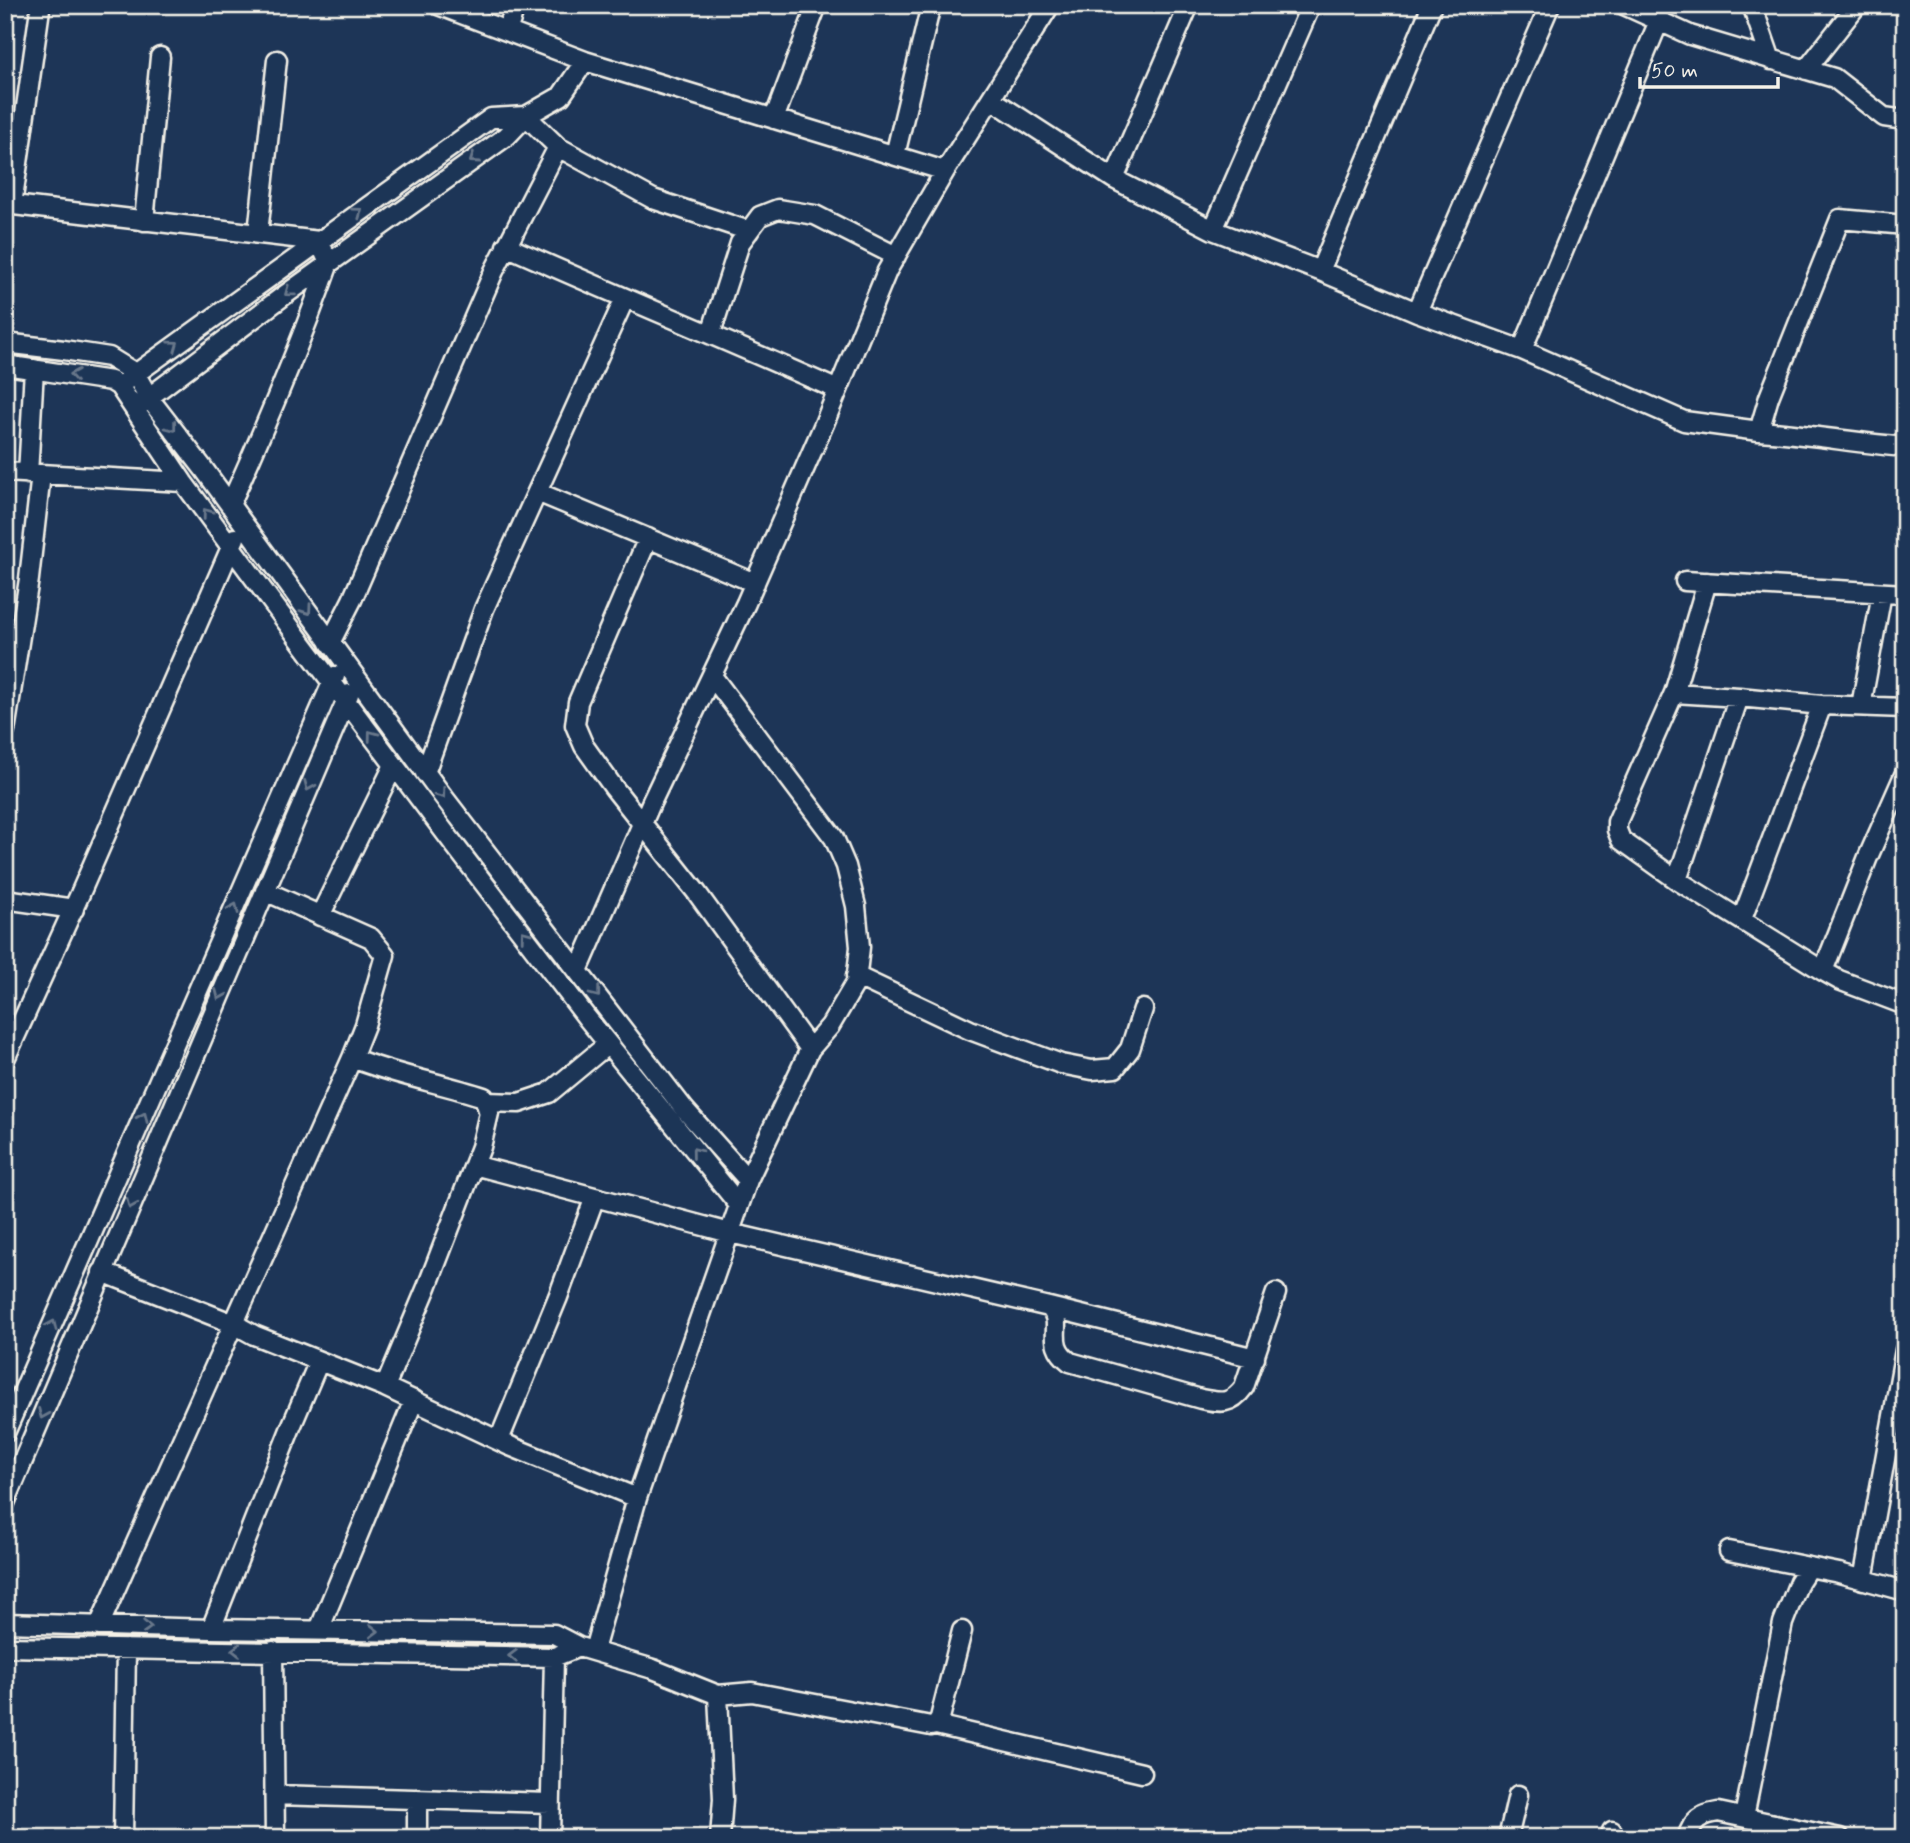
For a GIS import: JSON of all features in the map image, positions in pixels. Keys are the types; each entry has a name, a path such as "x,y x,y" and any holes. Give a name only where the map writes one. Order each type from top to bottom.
{"street":[{"path":"438,5 585,61 945,170"},
{"path":"507,31 516,5"},
{"path":"775,119 817,5"},
{"path":"895,155 931,5"},
{"path":"578,971 642,823 755,583 887,271 945,170 1051,5"},
{"path":"1114,180 1189,5"},
{"path":"1213,230 1311,5"},
{"path":"1320,271 1432,5"},
{"path":"1417,312 1550,5"},
{"path":"1623,5 1690,35 1834,78 1884,117 1905,120"},
{"path":"1752,5 1771,61"},
{"path":"1806,70 1857,5"},
{"path":"40,9 9,204 318,241"},
{"path":"1522,351 1659,21"},
{"path":"144,220 160,57"},
{"path":"258,233 277,60"},
{"path":"134,408 329,263 507,136 526,116 561,96 585,61"},
{"path":"991,99 1114,180 1213,230 1522,351 1684,421 1905,447"},
{"path":"119,386 491,118 526,116 558,147 653,199 749,231"},
{"path":"330,643 352,600 506,246 558,147"},
{"path":"711,334 740,243 761,215 778,209 814,215 896,256"},
{"path":"1759,431 1769,397 1840,219 1905,225"},
{"path":"230,505 269,420 329,263 318,241"},
{"path":"506,246 838,390"},
{"path":"425,773 484,609 625,298"},
{"path":"5,343 109,357 135,373 149,398 243,522 425,773 685,1110 748,1180"},
{"path":"5,365 111,381 119,386 183,482 394,765 608,1044 739,1205"},
{"path":"5,731 29,579 35,474 34,369"},
{"path":"5,472 183,482"},
{"path":"537,492 755,583"},
{"path":"8,1047 74,909 243,522"},
{"path":"648,538 578,702 575,725 584,746 697,892 810,1049"},
{"path":"1685,581 1905,594"},
{"path":"1707,582 1674,693 1618,822 1617,830 1621,840 1677,880 1823,971 1839,980 1905,1005"},
{"path":"1861,706 1882,593"},
{"path":"5,1433 342,660"},
{"path":"587,1648 748,1180 810,1049 830,1026 856,982 860,947 856,906 846,866 834,838 712,676"},
{"path":"5,1503 355,678"},
{"path":"1674,693 1739,696 1822,705 1905,708"},
{"path":"1677,880 1739,696"},
{"path":"1742,919 1822,705"},
{"path":"320,916 394,765"},
{"path":"1823,971 1905,773"},
{"path":"99,1626 352,1058 365,1025 384,955 371,938 265,891"},
{"path":"5,899 74,909"},
{"path":"856,976 970,1030 1061,1065 1093,1070 1115,1068 1130,1049 1143,1009"},
{"path":"486,1102 519,1103 549,1093 608,1044"},
{"path":"352,1058 379,1069 451,1086 484,1097 489,1113 474,1166 385,1387"},
{"path":"474,1166 730,1233 1255,1357"},
{"path":"499,1440 558,1297 595,1197"},
{"path":"103,1272 385,1387 499,1440 637,1498"},
{"path":"1049,1307 1054,1312 1057,1349 1070,1362 1219,1402 1237,1396 1244,1387 1276,1293"},
{"path":"1863,1580 1897,1430 1905,1350"},
{"path":"211,1629 319,1361"},
{"path":"319,1630 414,1400"},
{"path":"1729,1551 1905,1591"},
{"path":"1744,1817 1783,1623 1798,1582 1808,1568"},
{"path":"5,1623 554,1634 718,1695 752,1692 936,1725 1142,1773"},
{"path":"936,1725 961,1631"},
{"path":"5,1647 554,1657 587,1648"},
{"path":"123,1838 127,1649"},
{"path":"273,1651 275,1838"},
{"path":"550,1838 554,1657"},
{"path":"718,1695 723,1799 720,1838"},
{"path":"275,1794 550,1803"},
{"path":"1508,1838 1518,1795"},
{"path":"417,1799 417,1838"},
{"path":"1687,1838 1690,1828 1702,1815 1718,1812 1840,1838"}]}
